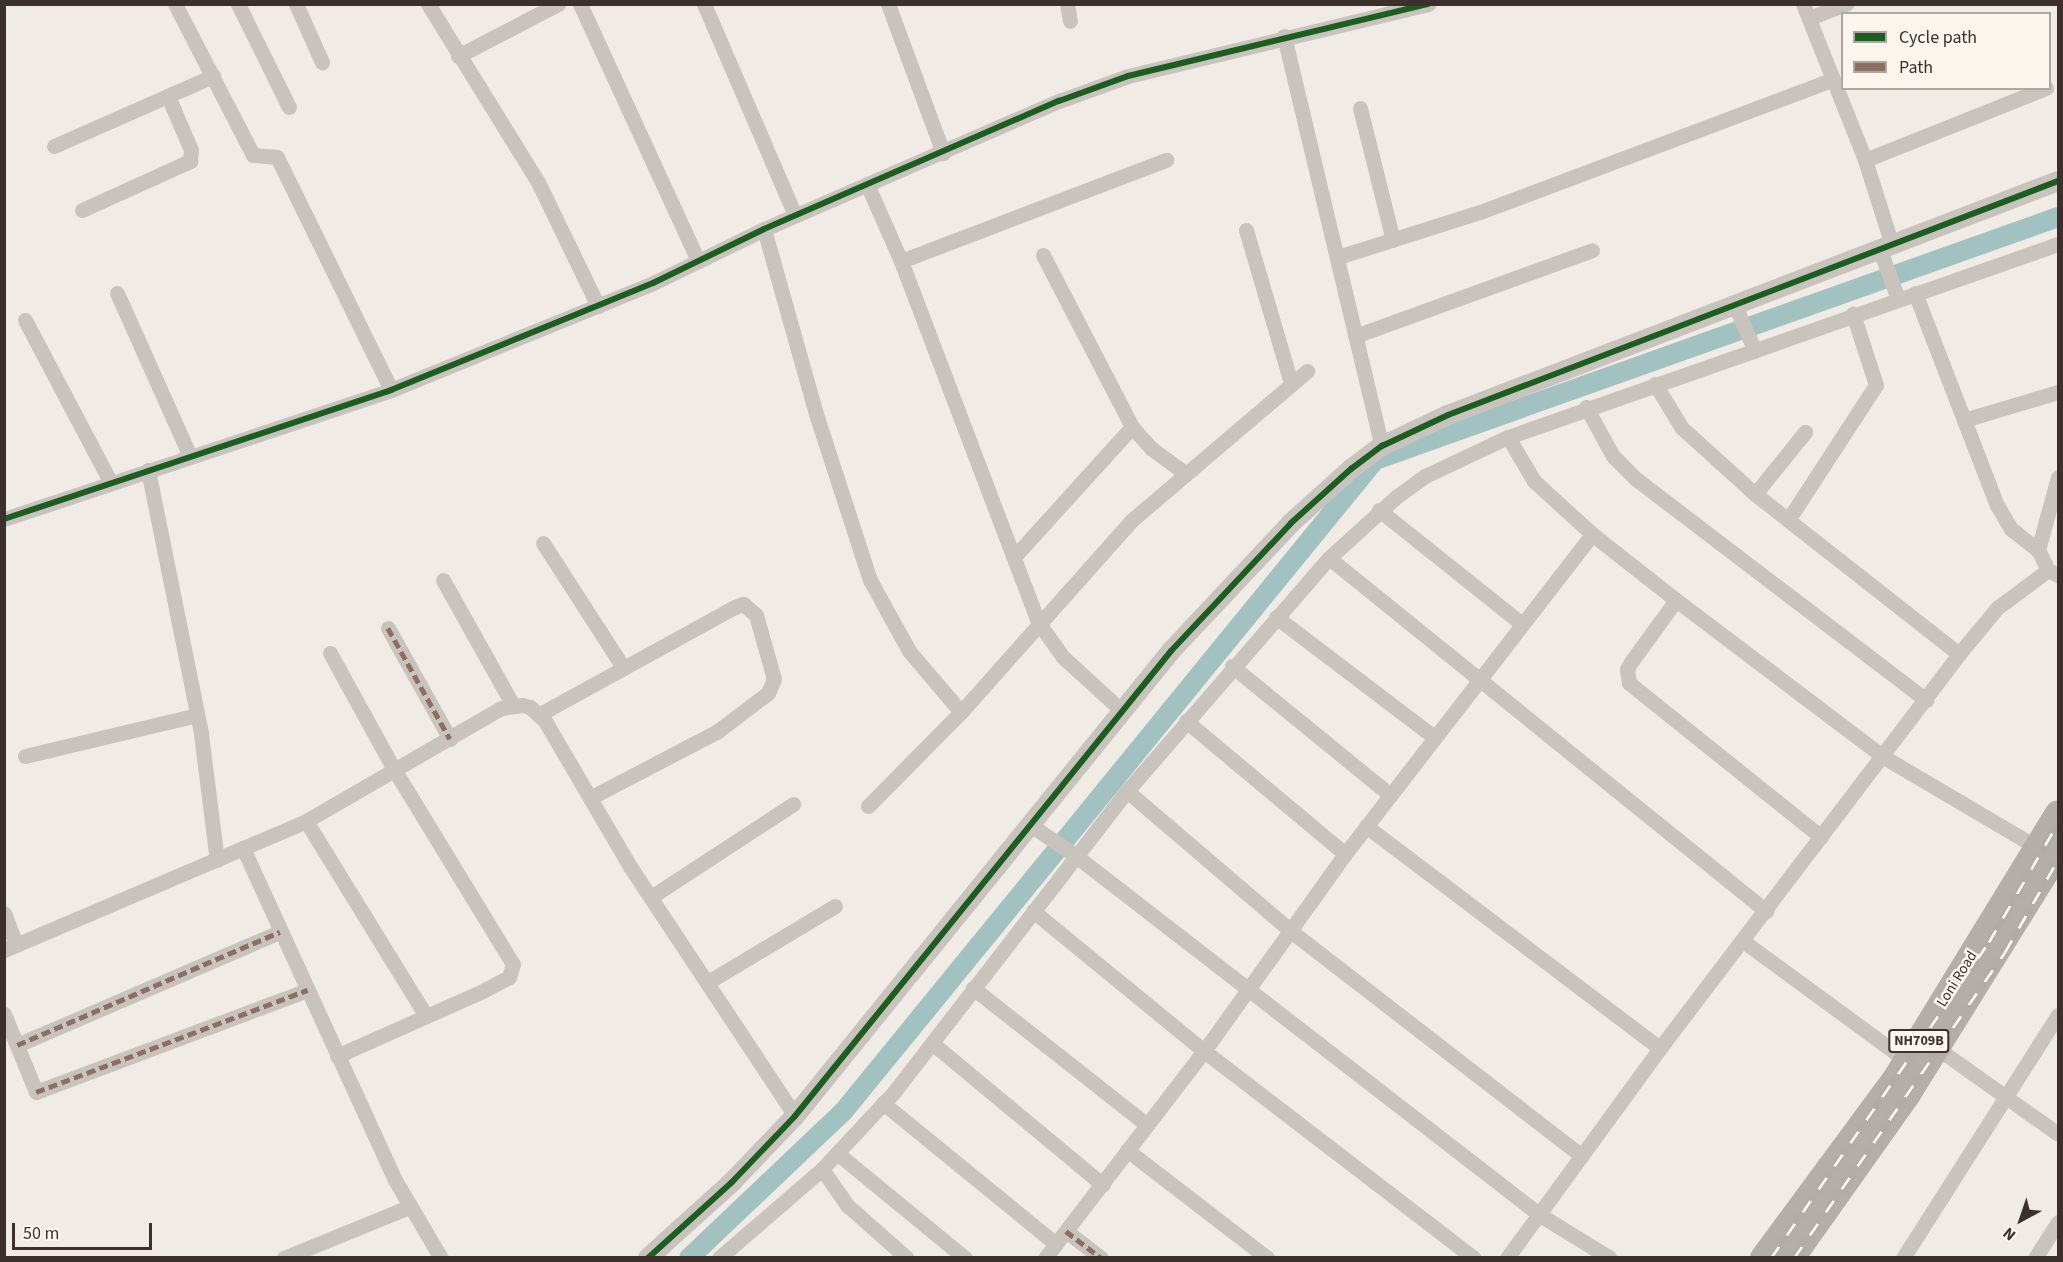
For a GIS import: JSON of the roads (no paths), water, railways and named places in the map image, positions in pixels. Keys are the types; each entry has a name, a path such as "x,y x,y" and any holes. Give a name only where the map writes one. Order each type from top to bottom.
{"highway":[{"name":"Loni Road","path":"1792,1257 1937,1047 2048,850 2058,813"},
{"name":"Loni Road","path":"1763,1257 1906,1062 2048,850"}],"street":[{"path":"175,4 253,154 277,157 391,390"},
{"path":"237,4 289,107"},
{"path":"296,4 322,63"},
{"path":"428,4 458,56 538,182 598,306"},
{"path":"458,56 558,4"},
{"path":"580,4 698,261"},
{"path":"704,4 795,215"},
{"path":"888,4 943,153"},
{"path":"1067,4 1070,21"},
{"path":"4,519 391,390 598,306 795,215 1059,101 1128,76 1284,36 1429,4"},
{"path":"1846,4 1806,11 1865,160 1886,248 1890,277 1898,299"},
{"path":"1284,36 1382,446"},
{"path":"54,146 213,75"},
{"path":"1338,256 1480,212 1833,79"},
{"path":"1865,160 2043,90"},
{"path":"82,210 190,160 191,150 168,96"},
{"path":"1360,108 1393,240"},
{"path":"901,261 1166,160"},
{"path":"648,1257 732,1182 795,1116 1036,829 1122,711 1171,651 1291,522 1382,446 1448,415 1738,314 1886,248 2058,181"},
{"path":"867,184 901,261 1038,622 1063,657 1122,711"},
{"path":"764,229 816,414 870,580 909,651 962,712"},
{"path":"1246,230 1292,383"},
{"path":"719,1257 822,1168 883,1103 1126,791 1232,666 1329,558 1379,510 1425,476 1508,437 1755,351 1853,314 2058,244"},
{"path":"1355,336 1592,250"},
{"path":"1043,255 1132,427 1152,449 1185,473"},
{"path":"117,293 190,456"},
{"path":"1507,1257 1540,1215 1660,1048 1959,654 1997,608 2053,573 2038,550 2011,529 2003,517 1915,293"},
{"path":"1738,314 1755,351"},
{"path":"1788,520 1876,385 1853,314"},
{"path":"25,320 111,483"},
{"path":"868,806 962,712 1038,622 1132,520 1306,370"},
{"path":"1655,384 1682,428 1755,495 1959,654"},
{"path":"1964,420 2058,392"},
{"path":"1586,408 1613,456 1636,479 1926,700"},
{"path":"1014,557 1132,427"},
{"path":"1755,495 1804,432"},
{"path":"1508,437 1534,480 1592,534 1676,600 1882,756 2048,850"},
{"path":"148,470 197,715 217,860"},
{"path":"2038,550 2058,477"},
{"path":"1379,510 1522,624"},
{"path":"1045,1257 1103,1185 1127,1150 1204,1051 1292,932 1366,826 1592,534"},
{"path":"543,543 623,667"},
{"path":"1329,558 1766,911"},
{"path":"443,580 513,705"},
{"path":"1676,600 1627,669 1629,683 1821,837"},
{"path":"540,714 743,604 756,615 774,679 768,693 718,731 590,798"},
{"path":"1276,617 1434,737"},
{"path":"388,628 450,739"},
{"path":"330,653 394,771 513,964 505,980 337,1056"},
{"path":"1232,666 1390,795"},
{"path":"4,913 10,948 306,821 513,705 530,707 540,714 651,897 795,1116"},
{"path":"25,756 197,715"},
{"path":"1186,721 1345,854"},
{"path":"1126,791 1292,932 1582,1156"},
{"path":"651,897 793,804"},
{"path":"306,821 426,1017"},
{"path":"1366,826 1660,1048"},
{"path":"1036,829 1076,856 1540,1215 1610,1257"},
{"path":"243,848 337,1056 409,1207 441,1257"},
{"path":"708,982 835,906"},
{"path":"1033,911 1204,1051 1474,1257"},
{"path":"17,1045 280,932"},
{"path":"1743,941 1906,1062"},
{"path":"973,988 1147,1125"},
{"path":"4,1014 36,1092 307,990"},
{"path":"1903,1257 2058,1015"},
{"path":"932,1043 1103,1185"},
{"path":"1937,1047 2058,1134"},
{"path":"883,1103 1056,1244"},
{"path":"1127,1150 1267,1257"},
{"path":"837,1153 965,1257"},
{"path":"822,1168 848,1205 907,1257"},
{"path":"284,1257 409,1207"},
{"path":"2035,1257 2058,1222"},
{"path":"1066,1231 1101,1257"}],"waterway":[{"path":"689,1258 843,1112 1375,460 2058,217"}],"railway":[{"path":"1771,1258 1989,942 2058,823"},
{"path":"1794,1258 2005,952 2058,860"}]}
